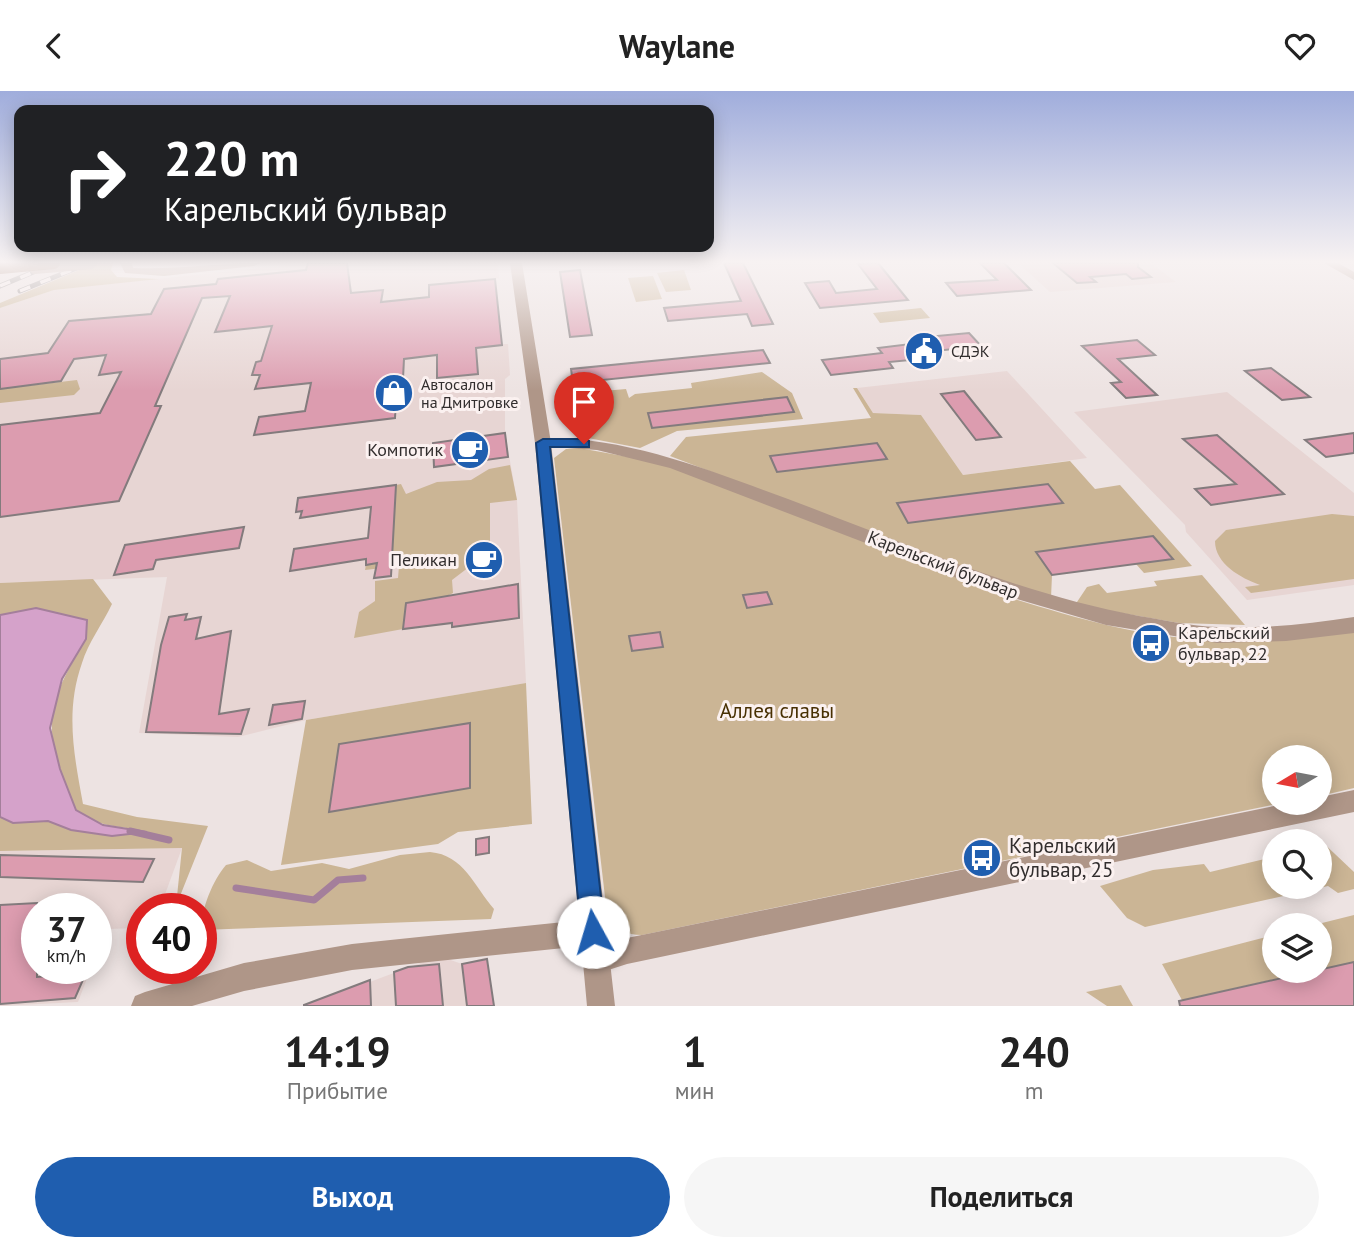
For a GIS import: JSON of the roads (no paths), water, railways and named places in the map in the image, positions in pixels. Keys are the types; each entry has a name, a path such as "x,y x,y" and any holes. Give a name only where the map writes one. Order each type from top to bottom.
{"street":[{"path":"522,306 543,443 601,1006"},
{"name":"Карельский бульвар","path":"543,443 606,445 664,461 792,506 1004,590 1097,617 1215,635 1271,634 1354,625"},
{"path":"596,961 627,951 1354,801"},
{"path":"145,1006 244,977 352,957 593,932"}],"waterway":[{"path":"130,831 169,840"},
{"path":"236,888 314,900 338,880 363,878"}],"place":[{"name":"СДЭК","path":"924,351"},
{"name":"Автосалон на Дмитровке","path":"394,393"},
{"name":"Компотик","path":"470,450"},
{"name":"Пеликан","path":"484,560"},
{"name":"Карельский бульвар, 22","path":"1151,643"},
{"name":"Карельский бульвар, 25","path":"982,858"}],"park label":[{"name":"Аллея славы","path":"777,711"}]}
